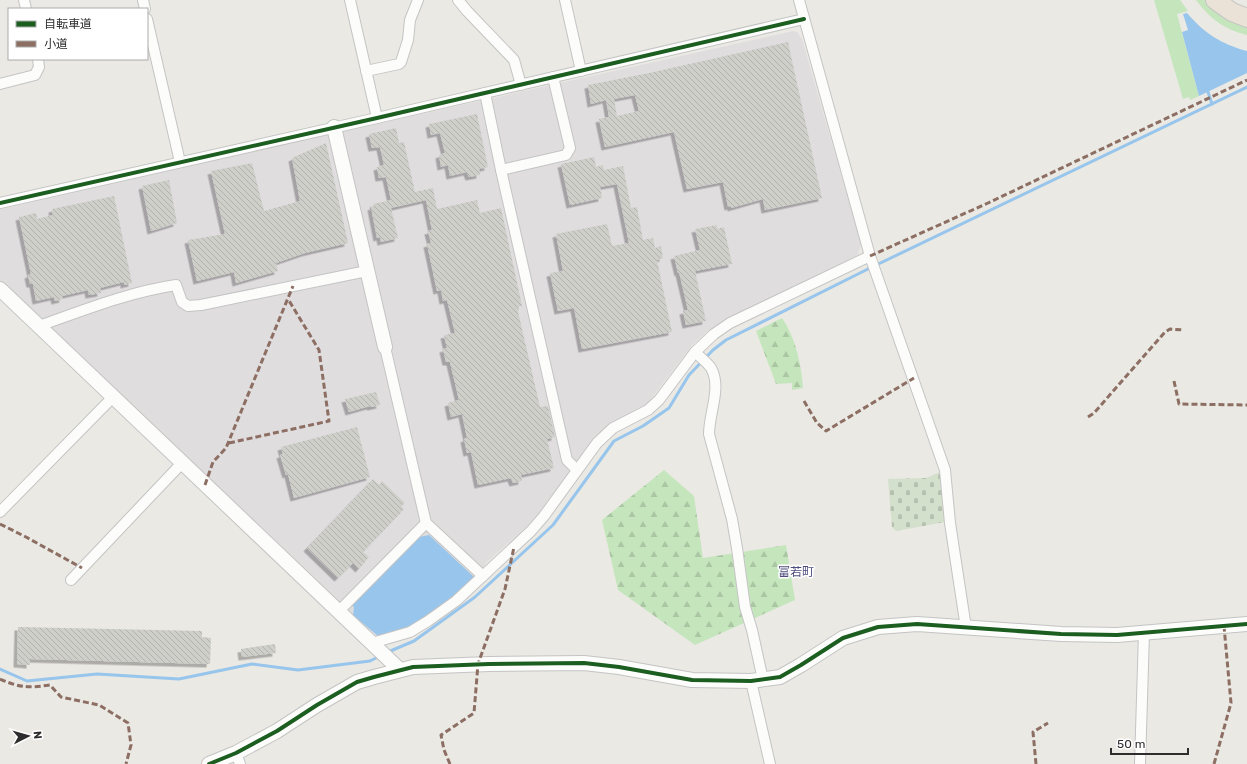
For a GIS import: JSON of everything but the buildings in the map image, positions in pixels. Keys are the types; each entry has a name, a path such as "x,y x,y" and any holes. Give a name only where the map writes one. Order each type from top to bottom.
{"highway":[{"path":"1215,0 1232,12 1247,18"},
{"path":"1232,0 1247,7"}],"street":[{"path":"350,0 377,118"},
{"path":"366,70 399,64 401,62 408,40 410,20 418,0"},
{"path":"458,0 514,60 521,85"},
{"path":"565,0 581,71"},
{"path":"798,0 871,259 945,470 950,523 966,628"},
{"path":"0,202 377,118 804,19"},
{"path":"148,23 180,162"},
{"path":"0,84 35,75 39,67 38,60"},
{"path":"501,170 566,155 570,148 553,77"},
{"path":"485,93 567,460 578,470"},
{"path":"334,127 426,523 483,576"},
{"path":"380,650 428,621 456,601 531,531 544,516 597,443 613,428 648,410 659,400 701,358 714,334 730,324 871,259"},
{"path":"39,326 115,299 158,288 176,285 182,302 188,306 367,270"},
{"path":"0,289 400,670"},
{"path":"701,358 714,375 715,384 709,434 732,519 745,607 752,630 757,681 770,764"},
{"path":"0,512 113,397"},
{"path":"71,580 182,463"},
{"path":"339,611 426,523"},
{"path":"208,764 238,759 317,705 357,682 413,667 471,664 584,664 619,667 692,680 757,681 780,677 843,638 878,627 917,624 1061,634 1117,635 1247,624"},
{"path":"1140,764 1144,633"}],"shaded area":[{"path":"793,31 797,32 802,39 861,244 858,255 736,314 708,331 693,344 648,403 594,438 542,509 527,526 487,562 475,578 427,618 378,637 352,616 0,282 0,208"}],"green space":[{"path":"1154,0 1180,0 1188,11 1177,14 1199,96 1190,100 1189,97 1183,99"},
{"path":"1196,0 1205,0 1216,10 1247,25 1247,35 1232,30 1212,18"},
{"path":"782,318 791,333 797,352 803,388 792,390 792,383 776,384 756,331"},
{"path":"664,470 694,496 703,558 786,545 795,600 695,645 618,590 602,520"},
{"path":"940,472 945,522 896,531 892,527 888,479 926,478"}],"water":[{"path":"1187,13 1193,20 1214,37 1229,45 1247,51 1247,73 1199,96 1182,32 1188,30 1183,14"},
{"path":"429,535 475,578 443,606 426,618 405,629 378,636 353,615 354,607 352,606 419,537"}],"waterway":[{"path":"388,652 414,641 475,597 553,525 614,441 643,426 669,408 689,375 713,350 726,340 870,268 1247,87"},
{"path":"1207,89 1212,104"},
{"path":"0,669 27,681 97,674 179,679 252,664 298,670 370,661 380,656"}],"marked path":[{"path":"870,256 988,203 1247,80"},
{"path":"205,485 213,462 226,448 293,286"},
{"path":"229,443 329,421 319,350 288,299"},
{"path":"1088,417 1094,413 1165,332 1170,329 1183,330"},
{"path":"804,401 817,423 826,431 914,378"},
{"path":"1174,381 1179,404 1247,405"},
{"path":"0,524 82,568"},
{"path":"450,764 444,750 441,735 474,713 478,664 505,589 514,547"},
{"path":"1214,764 1231,703 1224,626"},
{"path":"0,679 13,684 25,686 36,687 50,685 61,697 99,705 128,723 131,745 126,764"},
{"path":"1036,764 1033,732 1048,723"}],"cycle path":[{"path":"0,203 377,118 804,19"},
{"path":"209,764 236,753 277,731 317,705 357,682 413,667 489,664 584,663 619,667 692,680 751,681 780,677 843,638 878,627 917,624 1061,634 1117,635 1247,624"}],"district":[{"name":"富若町","path":"796,572"}]}
